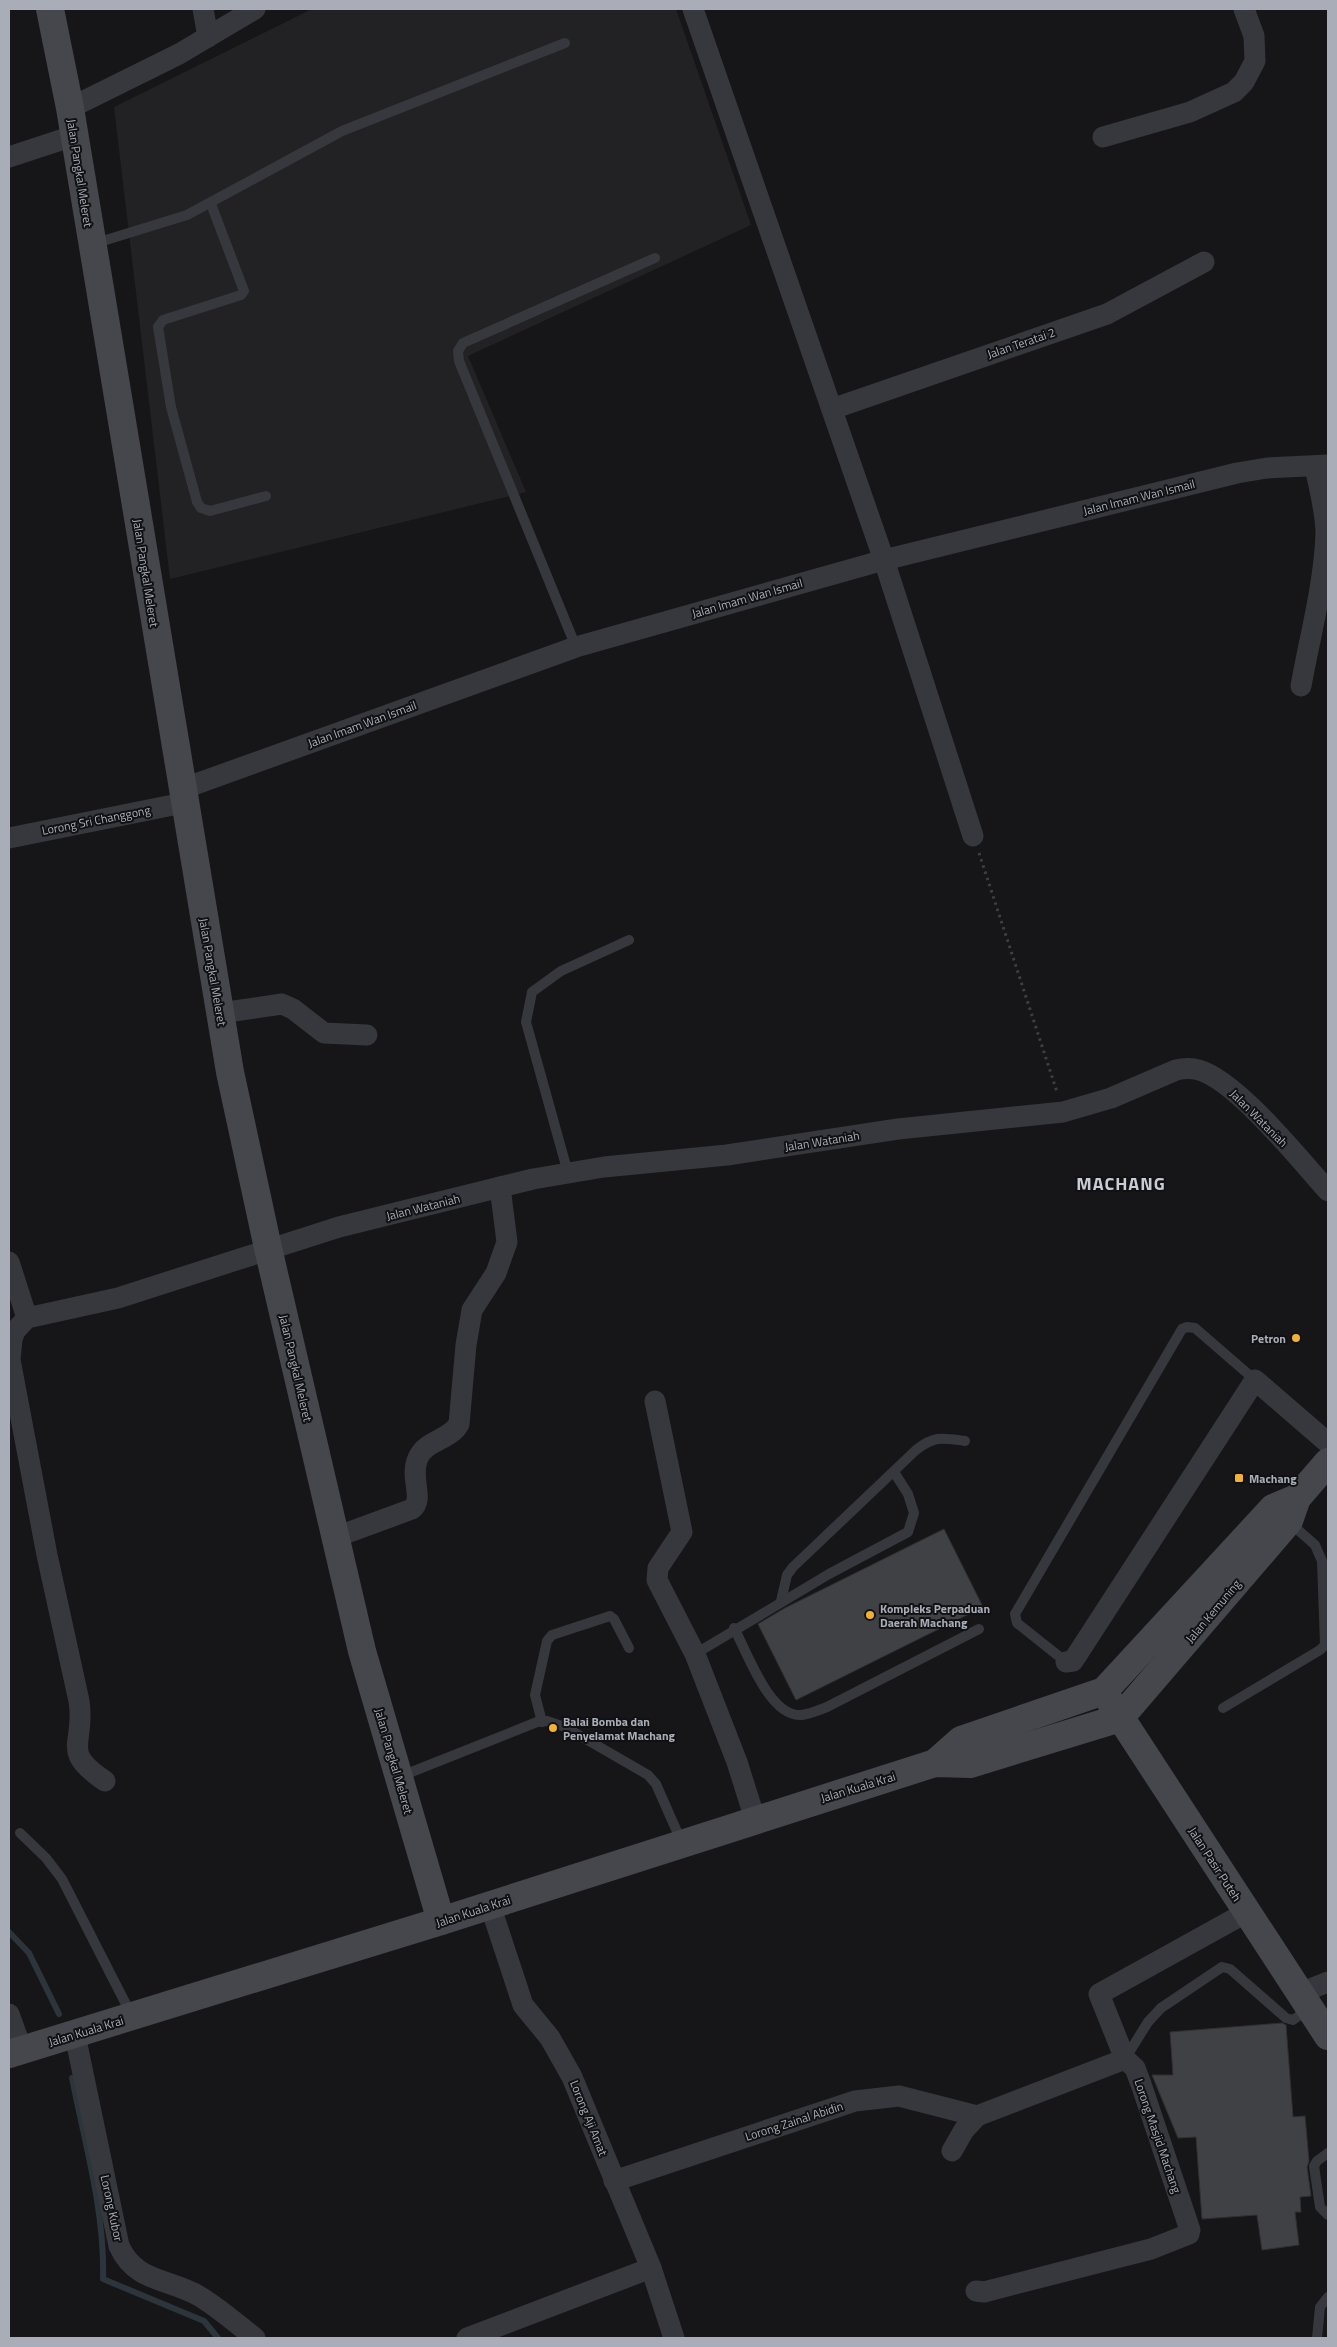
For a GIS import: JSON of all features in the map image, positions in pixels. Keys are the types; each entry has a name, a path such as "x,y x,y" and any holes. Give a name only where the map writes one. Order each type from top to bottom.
{"main road":[{"name":"Jalan Pangkal Meleret","path":"50,9 70,108 73,136 182,796 230,1072 268,1248 362,1651 441,1921"},
{"name":"Jalan Kemuning","path":"1104,1691 1286,1509 1328,1462"},
{"name":"Jalan Kemuning","path":"1120,1718 1286,1509"},
{"name":"Jalan Pasir Puteh","path":"1104,1691 1328,2036"},
{"name":"Jalan Kuala Krai","path":"935,1763 961,1740 1104,1691"},
{"name":"Jalan Kuala Krai","path":"16,2052 441,1921 935,1763 970,1764 1120,1718"}],"street":[{"path":"203,9 208,37"},
{"path":"70,108 179,54 255,9"},
{"path":"693,9 884,560 973,836"},
{"path":"1103,137 1190,112 1234,92 1244,82 1255,61 1254,36 1244,9"},
{"path":"9,157 73,136"},
{"name":"Jalan Teratai 2","path":"832,408 1107,314 1204,262"},
{"path":"1301,686 1322,574 1326,534 1322,465"},
{"name":"Jalan Imam Wan Ismail","path":"182,796 576,647 884,560 1237,473 1267,468 1322,465"},
{"name":"Lorong Sri Changgong","path":"9,838 182,796"},
{"path":"220,1013 282,1004 293,1009 324,1033 367,1035"},
{"name":"Jalan Wataniah","path":"27,1318 118,1298 268,1248 339,1227 500,1187 604,1167 727,1155 898,1129 1063,1112 1111,1098 1176,1070 1199,1070 1215,1077 1253,1109 1328,1190"},
{"path":"336,1537 412,1510 417,1506 419,1495 414,1476 419,1456 426,1447 454,1430 459,1424 466,1345 472,1310 496,1273 507,1242 500,1187"},
{"path":"9,1262 27,1318 15,1331 10,1350 15,1417 79,1701 81,1721 76,1750 84,1765 105,1782"},
{"path":"1066,1662 1073,1661 1255,1380 1328,1443"},
{"path":"655,1401 682,1532 658,1568 657,1580 695,1654 737,1762 755,1819"},
{"name":"Lorong Aji Amat","path":"490,1905 523,2005 550,2038 572,2078 651,2268 674,2338"},
{"name":"Lorong Masjid Machang","path":"976,2291 984,2292 1151,2249 1189,2234 1190,2230 1139,2079 1133,2066 1125,2059 1099,1995 1100,1992 1247,1912"},
{"path":"1305,2001 1328,1982"},
{"path":"9,2014 16,2052"},
{"name":"Lorong Kubor","path":"75,2035 120,2246 127,2262 142,2274 198,2296 255,2338"},
{"path":"952,2151 964,2130 977,2116 1125,2059"},
{"name":"Lorong Zainal Abidin","path":"614,2181 844,2104 893,2096 917,2100 977,2116"},
{"path":"467,2338 651,2268"}],"lane":[{"path":"92,244 187,215 211,204 342,131 565,43"},
{"path":"211,204 244,291 241,295 161,321 158,327 170,407 197,502 202,508 210,511 266,496"},
{"path":"576,647 459,361 458,351 463,343 655,258"},
{"path":"568,1173 526,1022 532,992 561,971 629,940"},
{"path":"1066,1662 1016,1624 1015,1614 1182,1330 1186,1327 1195,1328 1255,1380"},
{"path":"781,1601 787,1576 792,1567 927,1441 940,1437 965,1441"},
{"path":"695,1654 734,1628 781,1601 908,1532 914,1513 908,1494 894,1472"},
{"path":"1224,1708 1320,1650 1325,1645 1322,1561 1315,1545 1286,1509"},
{"path":"542,1722 535,1695 546,1644 552,1635 610,1616 614,1619 629,1648"},
{"path":"734,1628 771,1699 782,1709 800,1715 827,1707 979,1628"},
{"path":"398,1778 542,1722 556,1723 566,1726 653,1780 682,1844"},
{"path":"20,1833 46,1858 62,1879 133,2017"},
{"path":"1125,2059 1148,2022 1160,2008 1222,1968 1230,1969 1286,2018 1293,2020 1305,2001"},
{"path":"1328,2153 1317,2160 1314,2166 1320,2207 1328,2214"},
{"path":"1317,2338 1320,2307 1328,2297"}],"path":[{"path":"973,836 1063,1112"}],"shaded area":[{"path":"312,9 676,9 751,225 468,356 526,492 170,579 114,107"}],"building":[{"name":"Kompleks Perpaduan Daerah Machang","path":"944,1529 983,1607 796,1700 758,1624 785,1608"},
{"path":"1282,2023 1286,2025 1293,2117 1305,2116 1309,2161 1307,2167 1311,2196 1300,2197 1301,2212 1295,2212 1299,2245 1262,2250 1257,2215 1202,2219 1196,2137 1178,2138 1152,2075 1173,2075 1170,2032"}],"waterway":[{"path":"9,1932 29,1953 59,2014"},
{"path":"72,2078 97,2203 103,2254 103,2279 204,2321 218,2338"}],"place":[{"name":"Petron","path":"1296,1338"},
{"name":"Machang","path":"1239,1478"},
{"name":"Kompleks Perpaduan Daerah Machang","path":"870,1615"},
{"name":"Balai Bomba dan Penyelamat Machang","path":"553,1728"}],"district":[{"name":"MACHANG","path":"1121,1183"}]}
